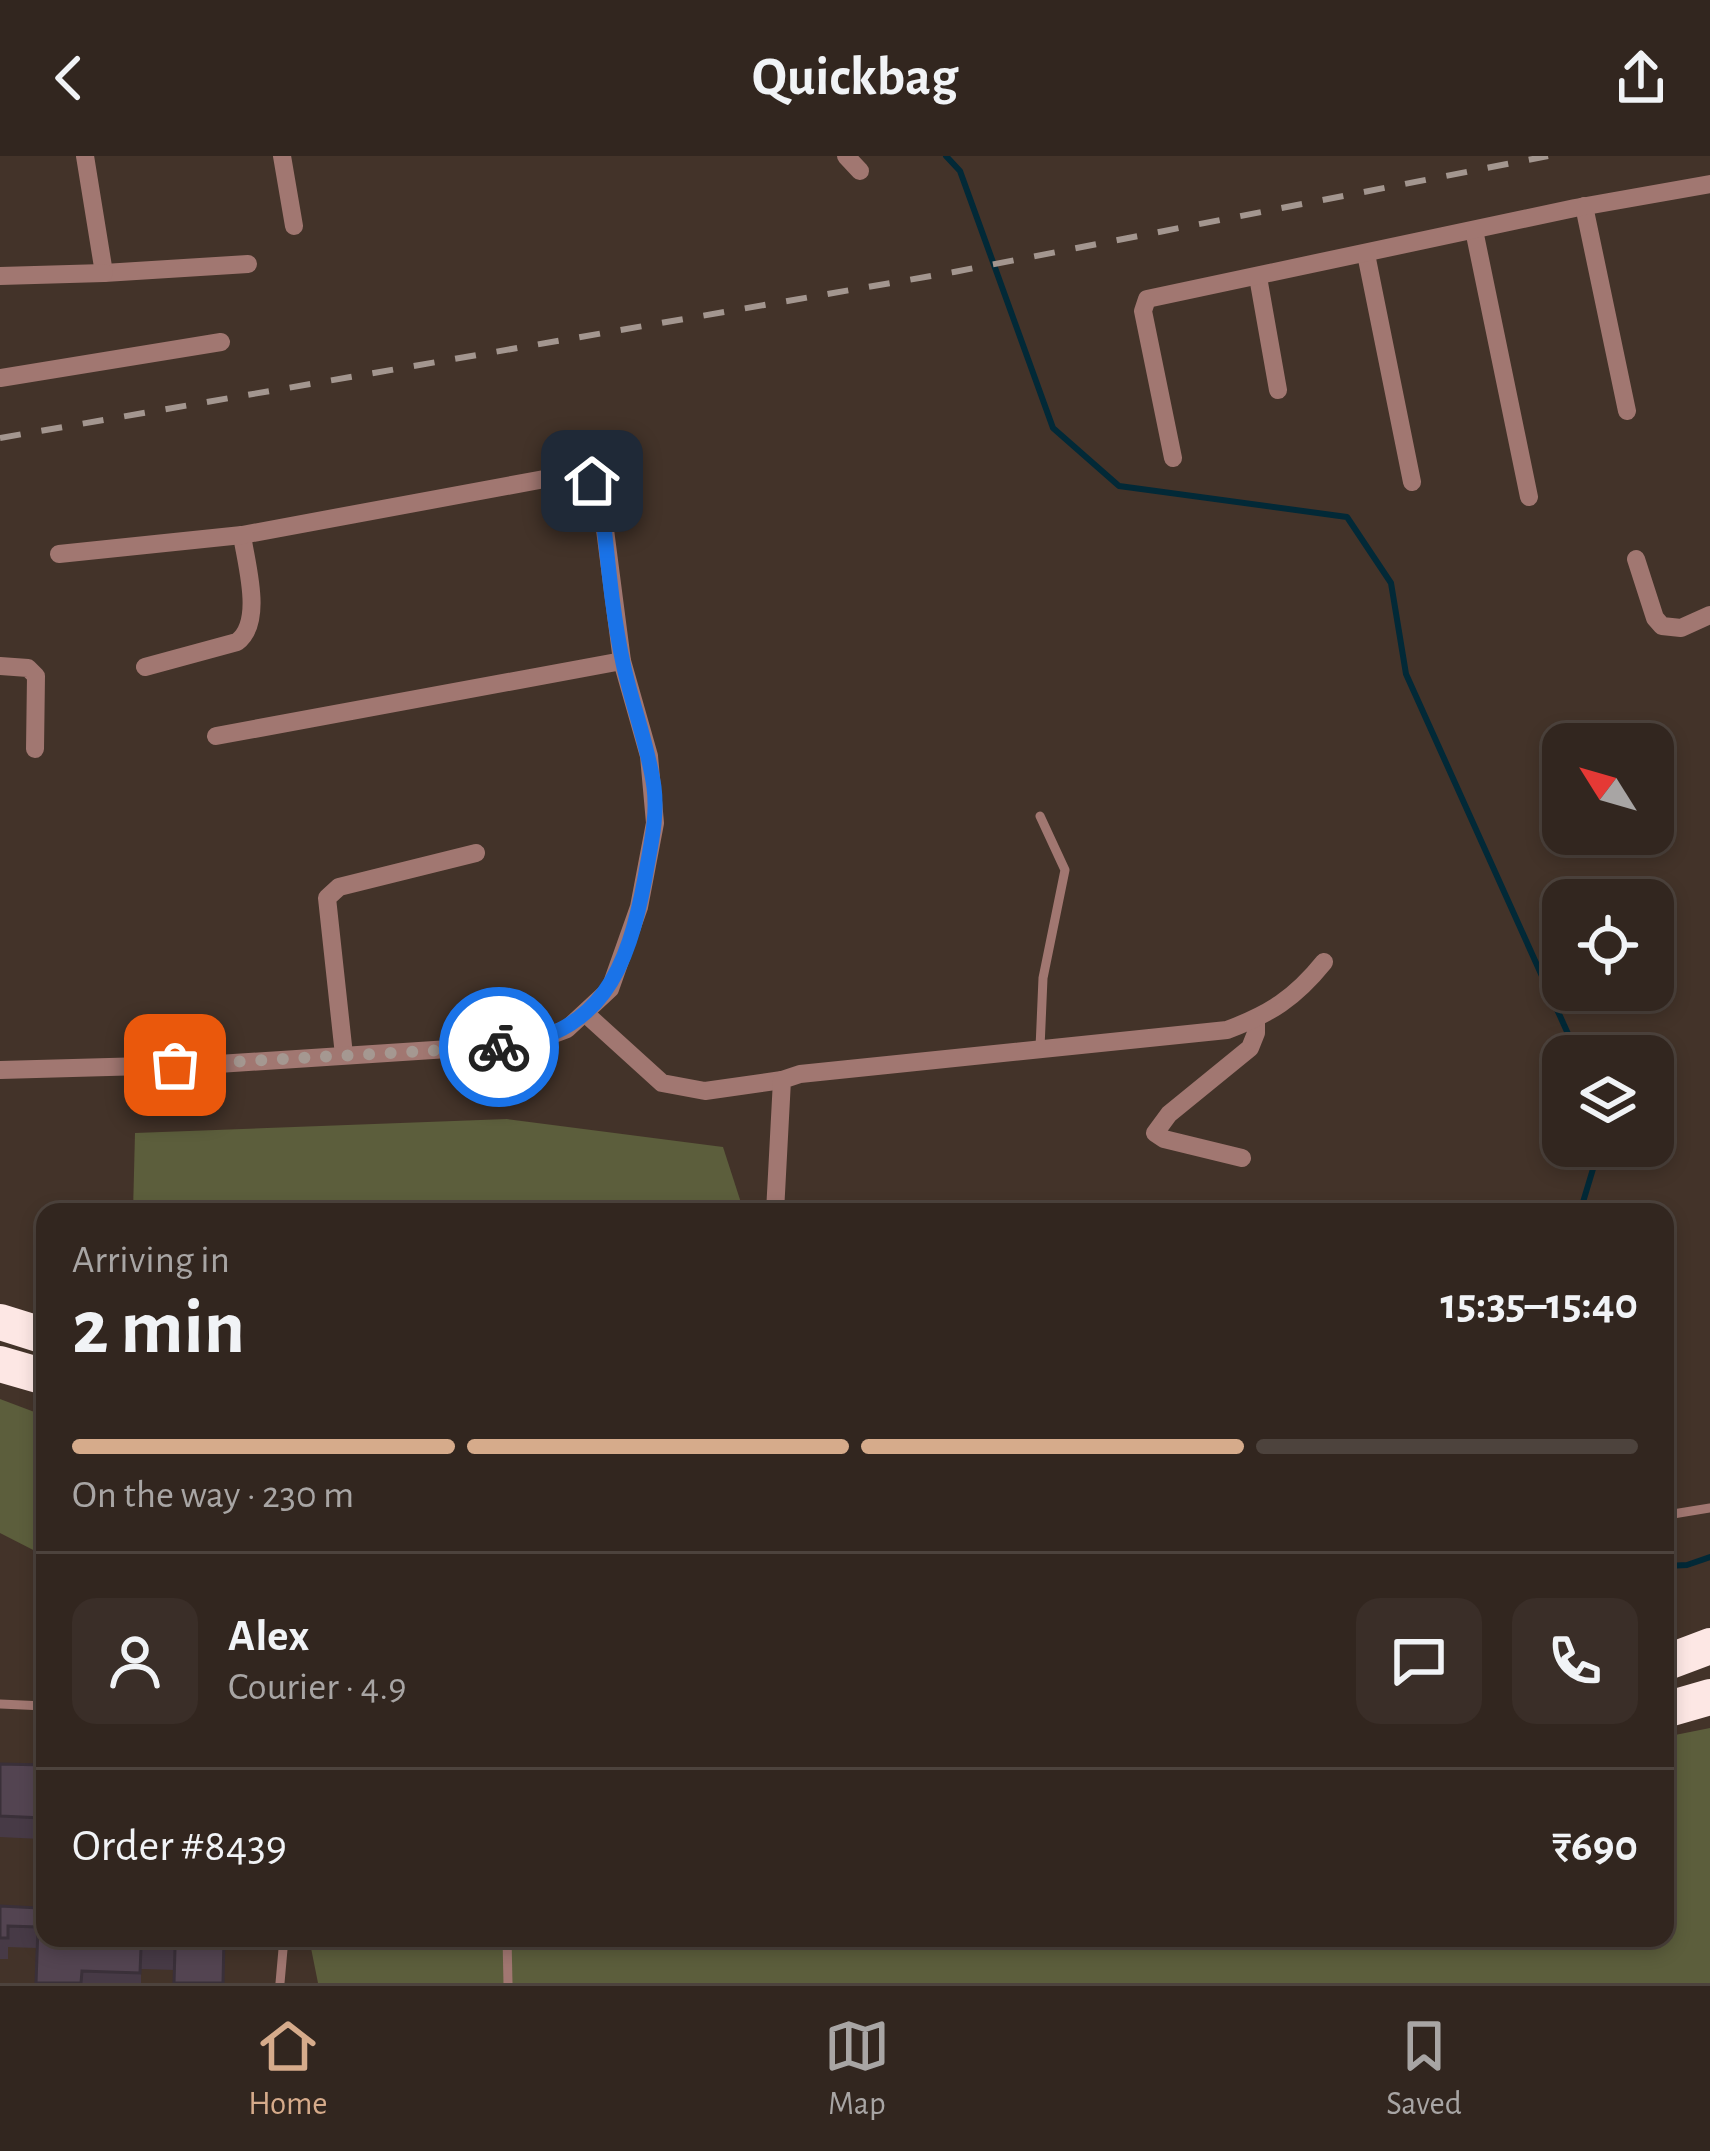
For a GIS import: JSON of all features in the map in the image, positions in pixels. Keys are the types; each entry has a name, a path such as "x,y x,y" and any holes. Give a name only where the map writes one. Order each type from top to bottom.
{"highway":[{"path":"0,1322 36,1333"},
{"path":"0,1364 36,1374"},
{"path":"1674,1660 1710,1646"},
{"path":"1674,1707 1710,1697"}],"street":[{"path":"85,156 104,273"},
{"path":"282,156 294,226"},
{"path":"1173,458 1144,303 1156,294 1710,184"},
{"path":"1584,206 1627,411"},
{"path":"1474,230 1529,497"},
{"path":"1366,254 1412,482"},
{"path":"0,276 248,263"},
{"path":"1258,277 1278,390"},
{"path":"0,378 221,342"},
{"path":"0,1070 218,1064 527,1044 567,1029 610,989 627,950 655,823 649,756 622,661 600,491 577,473 242,535 59,554"},
{"path":"145,667 237,642 248,632 252,619 242,535"},
{"path":"1636,559 1655,618 1662,626 1681,628 1710,615"},
{"path":"216,736 622,661"},
{"path":"0,666 28,668 36,676 35,749"},
{"path":"344,1055 327,898 339,887 476,854"},
{"path":"586,1014 662,1083 705,1091 800,1074 1227,1030 1256,1020 1298,994 1324,962"},
{"path":"1242,1158 1155,1133 1169,1114 1250,1048 1256,1020"},
{"path":"775,1203 782,1080"}],"lane":[{"path":"1040,816 1064,870 1043,978 1040,1048"},
{"path":"1674,1514 1710,1508"},
{"path":"0,1703 36,1705"},
{"path":"280,1983 283,1947"},
{"path":"507,1947 508,1983"}],"green space":[{"path":"507,1119 723,1147 741,1203 133,1203 135,1133"},
{"path":"0,1399 36,1413 36,1551 0,1533"},
{"path":"1710,1728 1710,1983 318,1983 311,1947 1674,1947 1674,1735"}],"building":[{"path":"0,1764 36,1765 36,1818 0,1816"},
{"path":"0,1906 36,1908 36,1927 8,1926 8,1938 0,1938"},
{"path":"37,1947 224,1947 223,1983 174,1983 175,1948 141,1948 140,1973 82,1971 81,1983 36,1983"}],"waterway":[{"path":"946,156 960,171 1053,428 1119,486 1347,517 1391,583 1406,674 1569,1035"},
{"path":"1583,1203 1594,1167"},
{"path":"1674,1566 1710,1557"}],"railway":[{"path":"0,438 954,272 1548,156"}],"way so far":[{"path":"175,1065 499,1047"}],"route":[{"path":"499,1047 527,1044 567,1029 610,989 639,907 655,823 649,756 622,661 600,491 592,481"}]}
